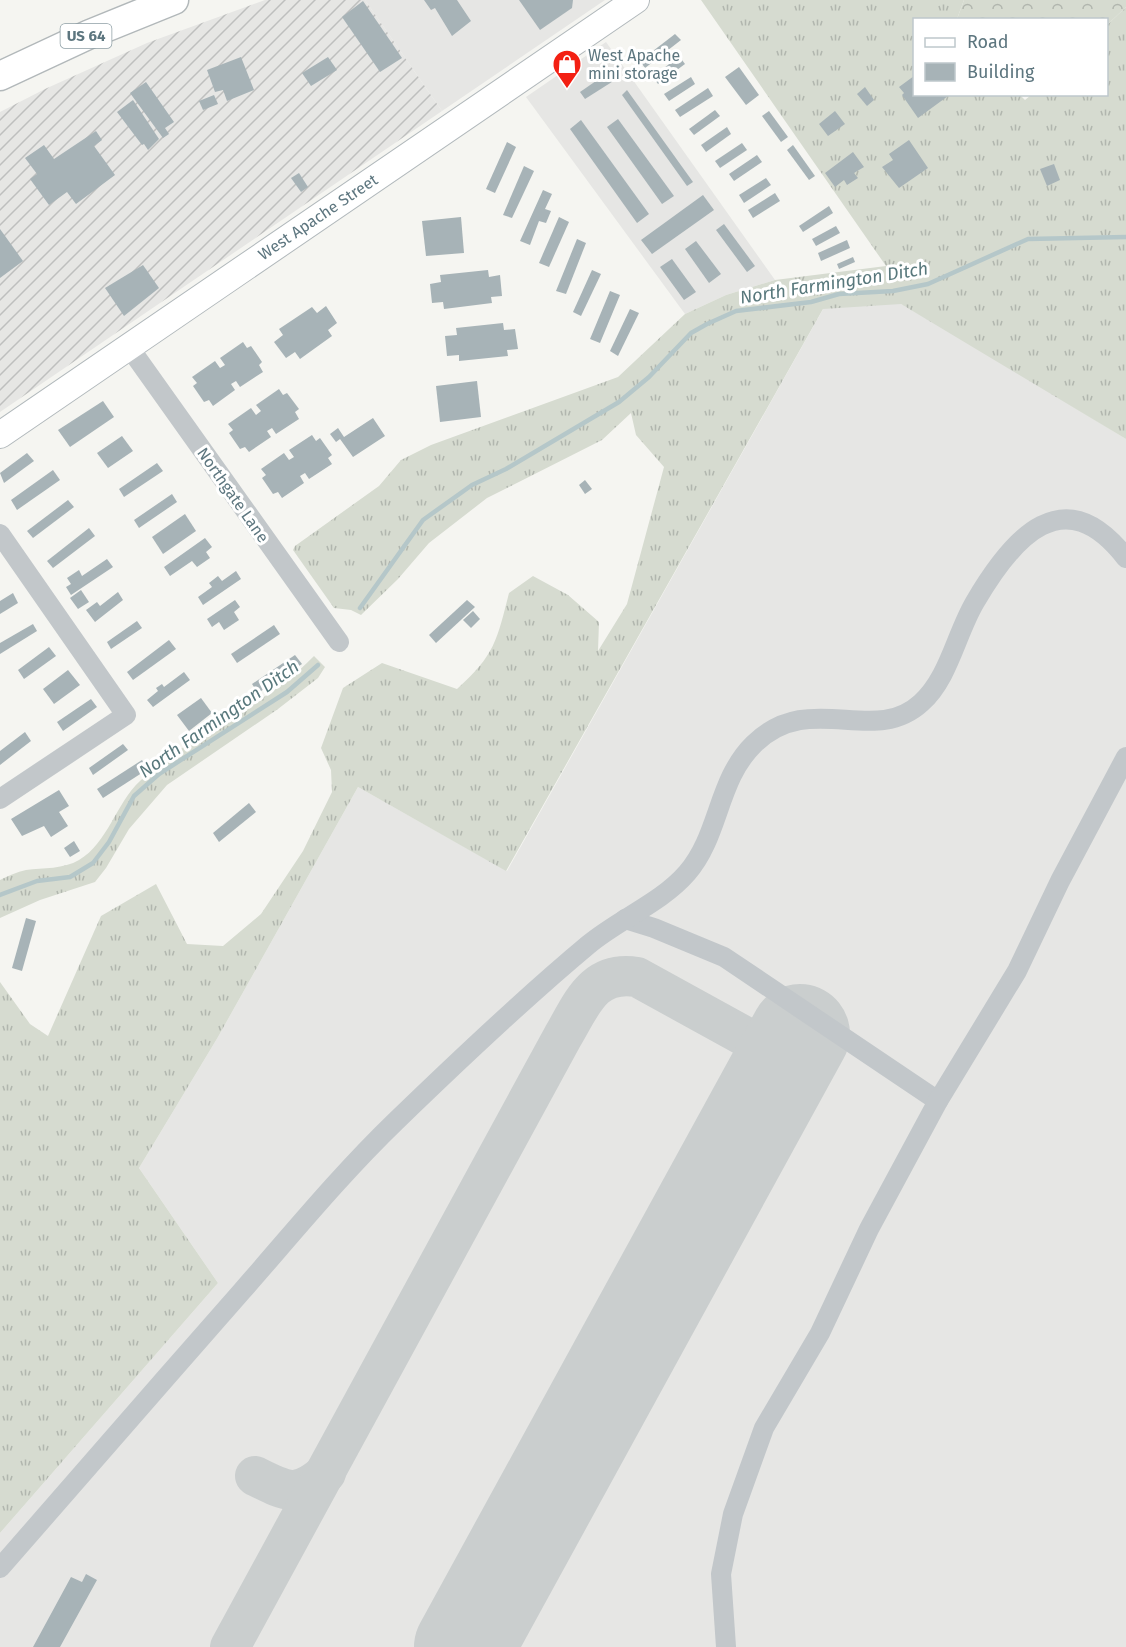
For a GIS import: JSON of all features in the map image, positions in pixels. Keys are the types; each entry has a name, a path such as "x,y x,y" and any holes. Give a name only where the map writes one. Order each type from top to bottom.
{"highway":[{"name":"US 64","path":"0,76 132,8 174,0"}],"main road":[{"name":"West Apache Street","path":"0,435 636,0"}],"street":[{"name":"Northgate Lane","path":"129,347 339,642"},
{"path":"0,1568 298,1227 392,1125 531,995 592,942 685,876 702,854 723,792 736,766 756,742 786,723 814,717 880,722 902,717 924,701 939,681 974,602 1023,538 1041,524 1062,518 1088,522 1112,540 1126,558"},
{"path":"0,534 126,714 0,799"},
{"path":"726,1647 721,1574 733,1514 748,1467 764,1428 820,1333 869,1229 938,1101 1017,971 1060,881 1126,758"},
{"path":"625,919 724,957 938,1101"}],"shaded area":[{"path":"265,0 365,0 442,111 0,412 0,112 147,43"},
{"path":"365,0 605,0 442,111"},
{"path":"606,42 775,280 726,295 685,314 526,97"},
{"path":"844,272 958,336 1126,439 1126,1647 0,1647 0,1533 218,1283 139,1168 218,1037 358,787 507,871"}],"green space":[{"path":"701,0 964,0 957,18 913,18 913,96 1021,96 1025,100 1030,96 1108,96 1108,24 1126,7 1126,439 901,304 823,309 506,871 358,787 218,1037 139,1168 218,1283 0,1533 0,982 30,1024 48,1036 101,916 156,884 187,944 223,946 261,914 303,851 332,792 331,770 321,748 343,688 382,663 457,689 470,677 493,646 509,593 533,576 568,595 599,622 598,651 627,604 664,467 636,435 631,413 602,440 487,498 429,543 398,579 361,615 351,610 334,608 293,550 295,546 379,486 401,460 431,445 618,377 685,314 726,295 775,280 886,266"},
{"path":"964,0 1126,0 1126,7 1108,24 1108,18 957,18"},
{"path":"314,656 325,667 318,678 278,709 167,785 129,829 95,882 40,900 0,918 0,880 26,870 60,867 73,863 89,853 105,833 124,800 140,781 182,748 273,691"}],"building":[{"path":"424,0 457,0 471,21 452,36 435,8 431,10"},
{"path":"519,0 573,0 572,8 540,30"},
{"path":"363,1 402,58 380,72 342,17"},
{"path":"675,34 681,40 645,68 640,61"},
{"path":"679,56 685,64 658,84 653,77"},
{"path":"241,57 254,90 227,101 223,90 215,92 207,70"},
{"path":"328,57 337,70 311,86 302,73"},
{"path":"739,67 759,95 746,105 725,77"},
{"path":"609,72 615,80 585,99 580,92"},
{"path":"691,77 695,84 669,101 664,94"},
{"path":"913,77 913,96 948,96 918,118 899,87"},
{"path":"146,82 174,122 165,128 169,134 163,138 130,93"},
{"path":"865,87 874,100 867,106 857,94"},
{"path":"708,88 713,96 680,117 675,110"},
{"path":"627,90 693,182 687,186 622,95"},
{"path":"214,95 218,104 203,110 199,101"},
{"path":"133,100 159,139 148,150 117,112"},
{"path":"715,110 720,116 694,135 689,129"},
{"path":"769,111 788,137 781,142 762,116"},
{"path":"835,111 845,124 828,136 819,124"},
{"path":"618,119 674,196 662,204 607,127"},
{"path":"581,120 649,214 637,223 570,129"},
{"path":"727,127 731,134 706,152 701,145"},
{"path":"96,131 102,140 94,146 115,175 76,204 67,192 49,205 30,179 37,174 25,158 44,145 54,159"},
{"path":"909,140 928,168 899,188 882,167 893,160 889,154"},
{"path":"507,142 516,147 495,193 486,189"},
{"path":"742,143 747,150 720,168 715,161"},
{"path":"793,145 815,176 809,180 787,150"},
{"path":"853,152 864,167 854,173 858,178 847,185 844,180 835,187 825,173"},
{"path":"757,155 762,162 734,181 729,174"},
{"path":"1054,164 1060,180 1047,186 1040,169"},
{"path":"524,166 534,171 512,218 503,215"},
{"path":"299,173 308,187 301,192 291,178"},
{"path":"766,178 771,185 744,203 739,195"},
{"path":"543,190 552,194 545,209 551,211 546,223 539,221 530,245 520,241"},
{"path":"775,193 780,201 753,218 748,210"},
{"path":"703,195 714,210 652,254 641,240"},
{"path":"829,206 833,213 803,232 799,226"},
{"path":"461,217 464,253 426,256 422,221"},
{"path":"559,217 569,222 549,267 539,263"},
{"path":"724,224 755,266 747,272 716,230"},
{"path":"836,226 840,233 816,246 812,239"},
{"path":"0,229 23,261 0,278"},
{"path":"577,239 586,243 566,294 556,291"},
{"path":"847,240 850,248 821,261 818,253"},
{"path":"696,241 721,274 709,283 685,249"},
{"path":"853,257 855,262 839,269 837,264"},
{"path":"672,259 696,292 684,300 660,267"},
{"path":"143,265 159,288 124,316 105,288"},
{"path":"488,270 489,277 500,275 502,296 491,297 492,303 444,309 443,302 432,303 430,284 441,282 440,275"},
{"path":"592,270 601,274 581,316 573,312"},
{"path":"610,291 620,295 600,343 590,339"},
{"path":"326,306 337,323 328,330 332,336 300,359 295,352 286,358 274,342 283,335 279,329 312,307 317,313"},
{"path":"630,309 639,313 618,356 610,351"},
{"path":"503,323 504,330 515,329 518,349 507,350 508,356 459,361 459,355 447,356 445,336 457,335 456,328"},
{"path":"243,342 247,348 251,346 262,362 259,365 263,372 240,387 236,381 231,384 235,390 213,406 209,400 204,402 193,386 197,383 192,377 215,361 220,368 225,365 220,358"},
{"path":"477,381 481,417 440,422 436,386"},
{"path":"279,389 283,395 287,393 299,409 295,412 299,419 276,434 272,428 267,431 271,437 249,452 245,447 240,449 229,433 233,430 228,424 251,408 256,415 261,411 256,405"},
{"path":"103,401 114,417 70,447 58,430"},
{"path":"373,418 385,436 353,457 340,439 336,442 330,434 338,428 344,437"},
{"path":"312,435 316,441 320,438 332,455 328,458 332,464 309,479 305,473 300,476 304,483 282,498 278,492 273,494 262,478 266,475 261,469 284,453 289,460 294,457 289,450"},
{"path":"122,436 133,451 108,468 97,453"},
{"path":"27,453 34,461 4,483 0,473"},
{"path":"157,463 163,471 124,497 119,489"},
{"path":"53,470 60,480 17,510 11,500"},
{"path":"585,480 592,489 585,494 579,485"},
{"path":"172,494 177,502 139,528 134,520"},
{"path":"68,500 74,507 33,538 27,531"},
{"path":"185,514 196,531 163,554 152,537"},
{"path":"89,528 95,536 53,568 47,561"},
{"path":"205,538 212,547 206,552 210,558 197,567 192,561 170,576 164,567"},
{"path":"107,559 113,567 71,595 66,587 71,584 67,578 79,570 82,576"},
{"path":"236,571 241,579 203,605 198,597 212,587 209,583 218,576 222,581"},
{"path":"81,590 89,602 78,609 70,598"},
{"path":"118,592 123,600 95,622 86,610 97,602 100,606"},
{"path":"13,593 18,603 0,614 0,601"},
{"path":"235,600 240,607 234,612 239,620 224,630 219,622 212,627 207,619"},
{"path":"467,600 475,607 436,643 429,635"},
{"path":"473,611 480,619 471,628 463,620"},
{"path":"137,621 142,628 111,649 107,642"},
{"path":"33,624 37,631 0,654 0,643"},
{"path":"274,625 280,634 237,663 231,654"},
{"path":"169,640 176,649 133,680 127,672"},
{"path":"49,647 56,656 24,679 18,670"},
{"path":"295,655 302,664 258,693 252,684"},
{"path":"68,670 80,685 54,704 43,689"},
{"path":"184,672 190,680 153,707 147,700 158,691 156,688 162,684 164,687"},
{"path":"201,698 212,713 189,731 177,715"},
{"path":"91,699 97,707 63,731 57,722"},
{"path":"25,732 31,741 0,765 0,751"},
{"path":"123,744 128,750 93,775 89,768"},
{"path":"142,760 148,769 103,798 97,789"},
{"path":"59,790 69,806 59,812 68,826 51,837 44,826 22,836 11,819"},
{"path":"249,803 256,812 219,842 213,833"},
{"path":"74,841 80,851 70,857 64,848"},
{"path":"26,918 36,921 22,971 12,968"},
{"path":"86,1574 97,1580 60,1647 33,1647 71,1577 82,1582"}],"waterway":[{"name":"North Farmington Ditch","path":"360,608 423,520 472,485 506,469 619,402 649,377 691,333 707,324 736,311 811,302 839,294 893,291 928,284 1028,239 1126,237"},
{"name":"North Farmington Ditch","path":"0,895 37,881 70,877 93,863 109,842 134,796 159,774 287,692 318,665"}],"taxiway":[{"path":"230,1647 563,1036 583,1001 591,992 599,984 610,979 622,976 637,977 786,1059"},
{"path":"255,1476 276,1486 292,1490 307,1486 326,1473"}],"runway":[{"path":"464,1647 800,1034"}],"place":[{"name":"West Apache mini storage","path":"567,90"}]}
